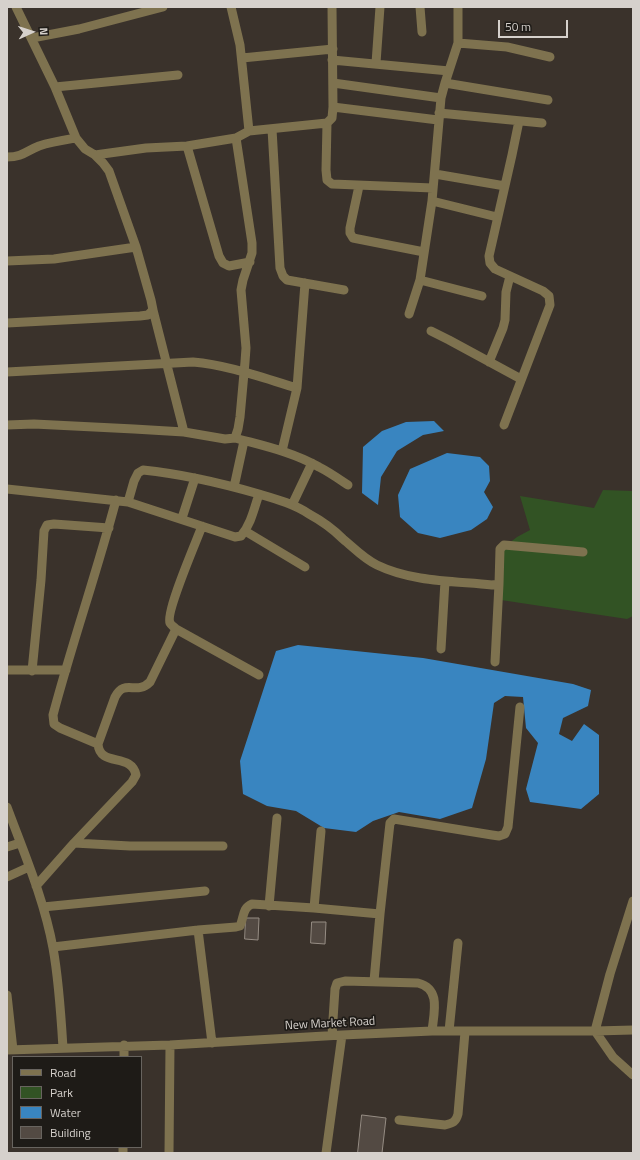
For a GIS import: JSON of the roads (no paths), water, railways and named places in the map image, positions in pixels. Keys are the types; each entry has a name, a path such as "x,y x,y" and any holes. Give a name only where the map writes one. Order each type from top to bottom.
{"street":[{"path":"16,7 55,87 76,138 85,149 95,155 109,171 136,247 151,300 184,432"},
{"path":"32,38 79,29 163,7"},
{"path":"231,7 239,36 249,132"},
{"path":"95,155 146,148 187,146 236,138 249,132 327,123 332,118 333,107 332,7"},
{"path":"376,63 380,7"},
{"path":"420,7 422,32"},
{"path":"409,314 420,280 432,201 441,98 458,43 458,7"},
{"path":"458,43 507,47 550,57"},
{"path":"242,58 332,49"},
{"path":"332,60 449,71"},
{"path":"55,87 178,76"},
{"path":"333,83 441,98"},
{"path":"445,83 548,100"},
{"path":"333,107 542,123"},
{"path":"504,426 550,304 549,296 543,291 495,269 490,263 489,256 519,121"},
{"path":"327,123 326,170 327,180 332,184 433,188"},
{"path":"272,129 280,268 283,276 287,280 344,290"},
{"path":"7,157 25,154 37,147 76,138"},
{"path":"234,486 246,348 241,290 252,253 252,243 236,138"},
{"path":"187,146 223,263 229,266 250,262"},
{"path":"434,174 505,186"},
{"path":"359,186 350,228 350,234 353,238 424,252"},
{"path":"432,201 497,217"},
{"path":"7,261 54,260 136,247"},
{"path":"489,362 505,320 506,292 510,276"},
{"path":"420,280 482,296"},
{"path":"282,451 297,388 305,283"},
{"path":"7,323 140,316 148,315 153,310"},
{"path":"430,331 522,379"},
{"path":"7,372 202,362 244,372 297,388"},
{"path":"7,425 34,424 184,432 239,440 282,451 312,463 348,485"},
{"path":"292,505 312,463"},
{"path":"128,502 134,481 138,473 143,470 234,486 277,499 308,512 323,522 361,555 376,565 410,576 445,581 492,585 499,584"},
{"path":"182,518 195,478"},
{"path":"7,489 128,502 182,518 235,537 241,536 245,531 252,517 259,494"},
{"path":"98,744 60,728 54,724 53,716 79,622 109,528 116,500"},
{"path":"32,671 44,531 47,525 54,524 109,528"},
{"path":"202,526 172,602 169,616 170,622 176,629 259,676"},
{"path":"245,531 305,568"},
{"path":"495,662 500,549 504,545 583,552"},
{"path":"441,649 445,581"},
{"path":"36,886 74,843 132,782 136,775 134,768 129,764 102,756 99,751 98,744 119,690 123,688 141,688 150,682 176,629"},
{"path":"7,670 66,670"},
{"path":"374,981 390,824 394,819 499,836 505,834 508,827 520,707"},
{"path":"7,807 43,907 53,947 64,1048"},
{"path":"269,906 277,818"},
{"path":"314,908 320,831"},
{"path":"7,847 20,843"},
{"path":"74,843 137,847 223,846"},
{"path":"7,878 29,867"},
{"path":"43,907 205,891"},
{"path":"633,901 610,974 595,1031 613,1057 633,1076"},
{"path":"53,947 236,927 240,926 245,909 252,904 380,914"},
{"path":"198,930 212,1043"},
{"path":"449,1032 458,943"},
{"path":"332,1035 334,994 337,983 345,981 418,982 426,985 432,990 434,1001 432,1031"},
{"path":"7,996 10,1050"},
{"name":"New Market Road","path":"10,1050 124,1045 170,1045 332,1035 432,1031 633,1030"},
{"path":"398,1120 445,1125 456,1120 458,1114 465,1032"},
{"path":"326,1153 342,1035"},
{"path":"124,1045 124,1056"},
{"path":"169,1153 170,1045"}],"water":[{"path":"434,421 444,431 423,435 397,451 381,477 378,505 362,493 363,447 382,431 406,422"},
{"path":"447,453 480,457 489,466 490,481 484,492 493,507 487,519 471,530 440,538 418,533 400,517 398,495 410,469"},
{"path":"298,645 423,658 573,684 591,690 588,706 563,718 559,734 572,741 584,724 599,735 599,794 581,809 530,802 526,789 538,743 526,728 523,697 505,696 494,703 486,759 472,808 440,819 399,812 373,821 356,832 324,828 296,811 267,806 243,794 240,761 276,651"}]}
